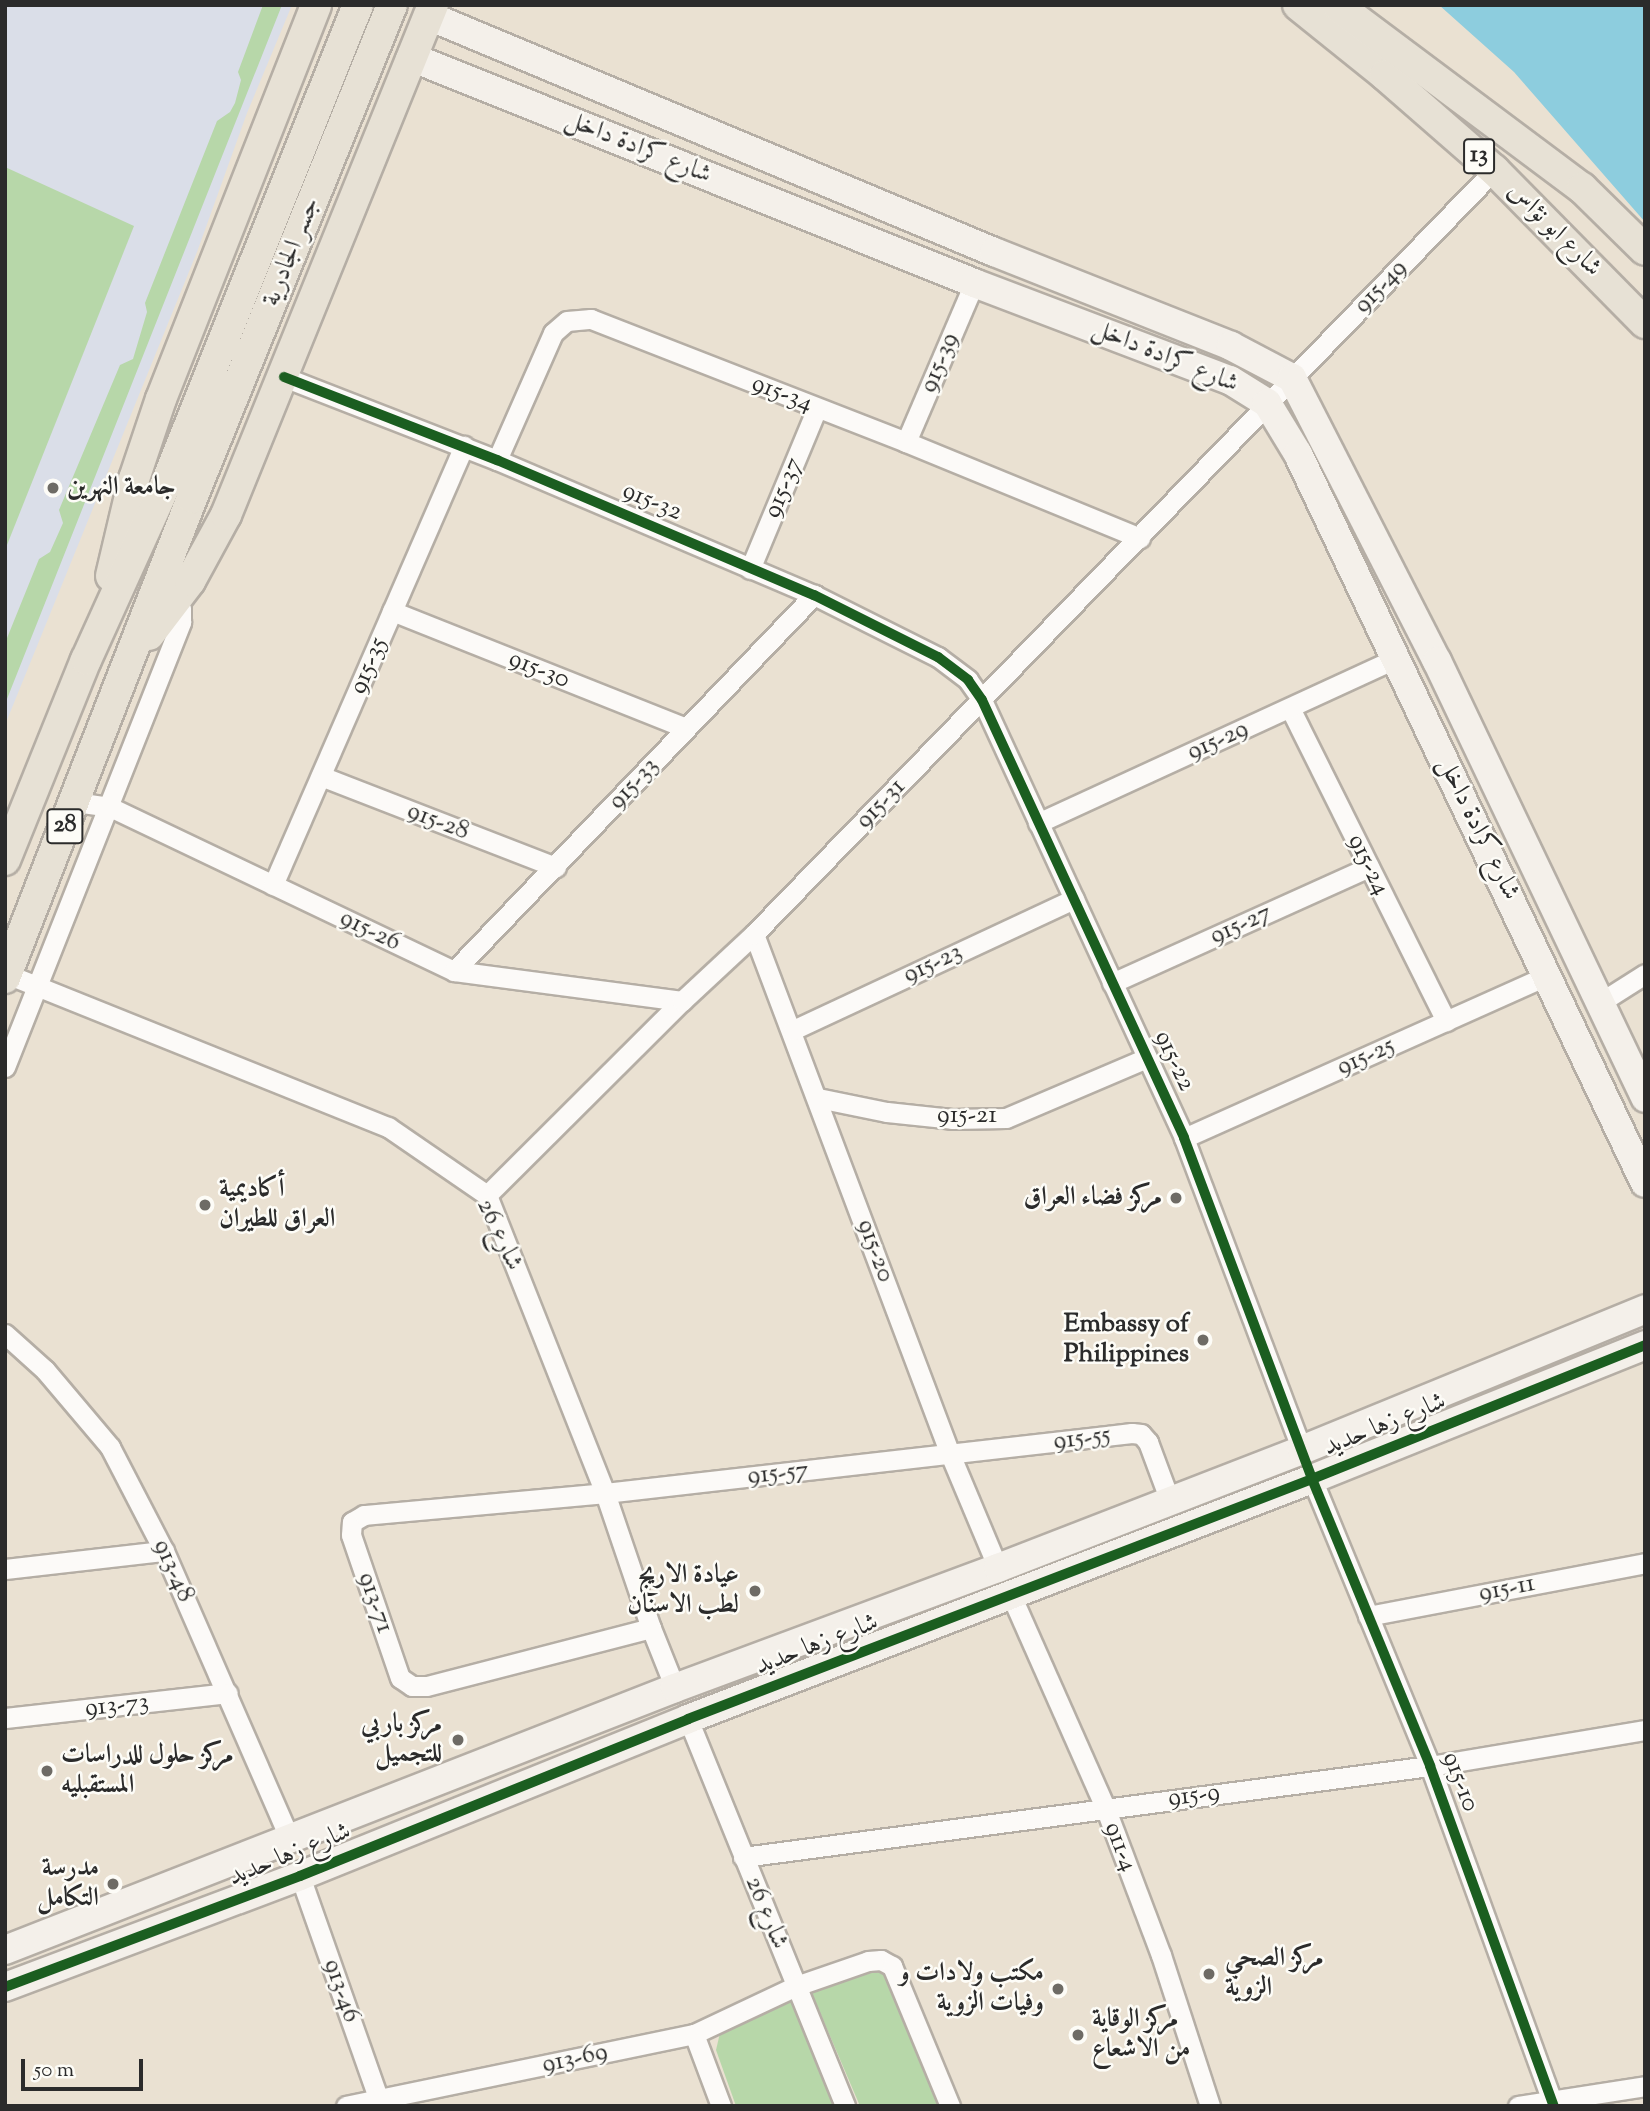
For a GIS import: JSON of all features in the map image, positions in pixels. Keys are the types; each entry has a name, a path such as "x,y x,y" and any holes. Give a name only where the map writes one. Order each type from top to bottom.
{"main road":[{"path":"86,660 102,614 134,479 161,398 316,5"},
{"name":"جسر الجادرية","path":"178,492 358,5"},
{"name":"جسر الجادرية","path":"178,492 392,5"},
{"name":"شارع ابو نؤاس","path":"1298,5 1394,82 1494,170 1645,323"},
{"name":"شارع ابو نؤاس","path":"1338,5 1582,188 1645,250"},
{"path":"124,674 176,599 220,527 284,377 431,11"},
{"path":"86,660 178,492"},
{"path":"124,674 178,492"},
{"name":"28","path":"5,860 86,660"},
{"name":"28","path":"6,976 124,674"}],"street":[{"name":"شارع كرادة داخل","path":"431,11 994,252 1231,346 1292,378 1430,648 1645,1098"},
{"name":"شارع كرادة داخل","path":"411,57 974,283 1230,380 1267,403 1298,454 1645,1183"},
{"name":"915-49","path":"1267,403 1494,170"},
{"name":"915-39","path":"906,442 974,283"},
{"name":"915-34","path":"497,460 553,333 567,321 590,320 906,442 1140,538"},
{"name":"915-32","path":"284,377 464,446 814,595 938,657 968,680 982,700"},
{"name":"915-31","path":"487,1195 682,1001 754,934 1140,538 1267,403"},
{"name":"915-37","path":"750,569 817,408"},
{"name":"915-35","path":"273,885 464,446"},
{"name":"915-33","path":"454,971 814,595"},
{"path":"5,1067 181,622 181,609 176,599"},
{"name":"915-30","path":"392,611 686,728"},
{"name":"915-29","path":"1038,822 1396,658"},
{"name":"915-22","path":"982,700 1184,1138 1302,1450"},
{"name":"915-24","path":"1290,708 1446,1021"},
{"name":"915-28","path":"321,776 556,867"},
{"name":"915-26","path":"75,802 110,807 454,971 682,1001"},
{"name":"915-27","path":"1112,983 1369,867"},
{"name":"915-23","path":"793,1030 1074,899"},
{"name":"915-20","path":"754,934 793,1030 950,1454 998,1568"},
{"path":"1601,1002 1645,974"},
{"name":"915-25","path":"1184,1138 1548,975"},
{"name":"شارع 26","path":"6,976 39,984 388,1127 487,1195 605,1493 651,1628 675,1688"},
{"name":"915-21","path":"818,1098 887,1112 939,1118 1006,1118 1147,1058"},
{"name":"شارع زها حديد","path":"5,1950 675,1688 998,1568 1302,1450 1645,1309"},
{"name":"913-48","path":"5,1334 45,1370 110,1447 164,1551 290,1840"},
{"name":"شارع زها حديد","path":"5,1987 300,1876 688,1719 1312,1479 1645,1345"},
{"name":"915-55","path":"950,1454 1141,1434 1148,1442 1170,1501"},
{"path":"1302,1450 1312,1479"},
{"name":"915-57","path":"605,1493 950,1454"},
{"name":"915-10","path":"1312,1479 1430,1766 1553,2103"},
{"name":"913-71","path":"605,1493 364,1515 352,1522 351,1535 400,1678 412,1686 426,1686 651,1628"},
{"path":"5,1569 164,1551"},
{"name":"915-11","path":"1368,1616 1645,1563"},
{"name":"911-4","path":"1011,1595 1105,1807 1161,1955 1210,2106"},
{"name":"913-73","path":"5,1718 228,1693"},
{"name":"شارع 26","path":"688,1719 845,2106"},
{"name":"915-9","path":"743,1857 1430,1766 1645,1730"},
{"name":"913-46","path":"300,1876 380,2102"},
{"name":"913-69","path":"346,2106 380,2102 694,2034 796,1986 868,1961 881,1960 892,1966 950,2106"},
{"path":"694,2034 722,2106"},
{"path":"1518,2106 1553,2103 1645,2086"}],"shaded area":[{"name":"جامعة النهرين","path":"5,5 292,5 247,113 197,252 5,725"}],"green space":[{"path":"263,5 282,5 5,704 5,643 39,559 50,552 63,523 59,510 120,365 133,359 147,312 145,303 217,121 230,112 235,103 241,80 238,72"},
{"path":"5,167 134,226 5,550"},
{"path":"880,1968 888,1975 942,2106 860,2106 812,1994 813,1987"},
{"path":"793,2000 837,2106 736,2106 716,2050 720,2033"}],"water":[{"path":"1439,5 1645,5 1645,222 1514,72"}],"cycle path":[{"path":"284,377 497,460 814,595 938,657 968,680 982,700 1184,1138 1312,1479 1430,1766 1554,2106"},
{"path":"5,1987 300,1876 688,1719 1312,1479 1645,1345"}],"place":[{"name":"جامعة النهرين","path":"53,488"},
{"name":"مركز فضاء العراق","path":"1176,1198"},
{"name":"أكاديمية العراق للطيران","path":"205,1205"},
{"name":"Embassy of Philippines","path":"1203,1340"},
{"name":"عيادة الاريج لطب الاسنان","path":"755,1591"},
{"name":"مركز باربي للتجميل","path":"458,1740"},
{"name":"مركز حلول للدراسات المستقبليه","path":"47,1771"},
{"name":"مدرسة التكامل","path":"113,1884"},
{"name":"مركز الصحي الزوية","path":"1209,1974"},
{"name":"مكتب ولادات و وفيات الزوية","path":"1058,1989"},
{"name":"مركز الوقاية من الاشعاع","path":"1078,2035"}]}
